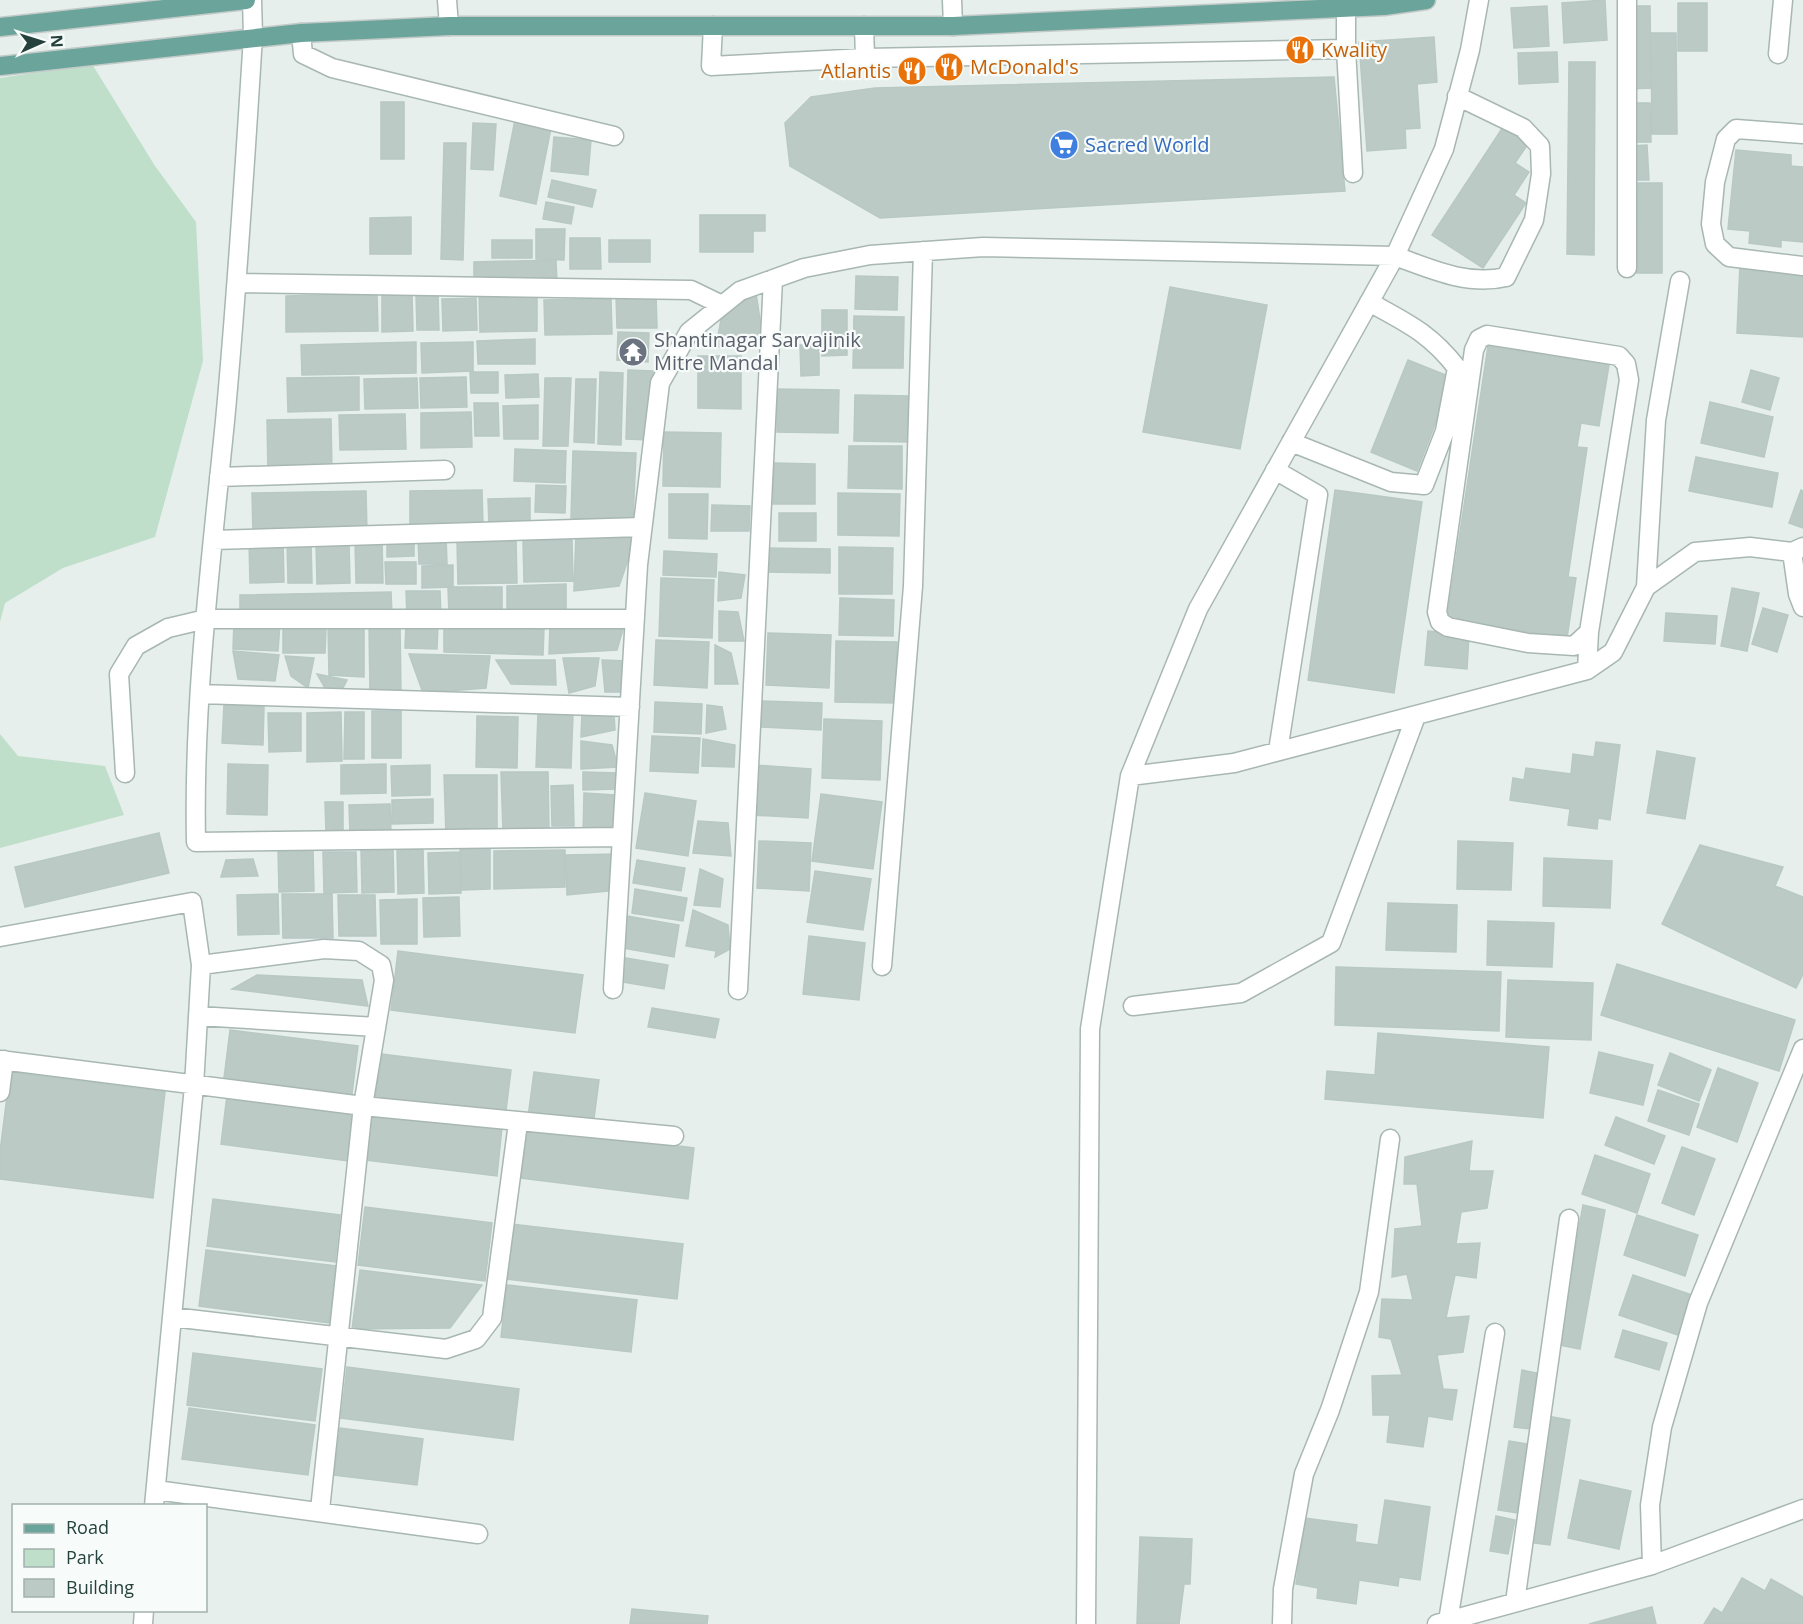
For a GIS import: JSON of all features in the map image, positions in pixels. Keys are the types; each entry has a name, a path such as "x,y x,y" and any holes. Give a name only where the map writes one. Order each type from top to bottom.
{"main road":[{"path":"0,27 246,0"},
{"path":"0,66 253,36 448,26 953,26 1346,7 1426,0"}],"street":[{"path":"252,0 253,36 238,283 194,767 196,842 622,837"},
{"path":"447,0 448,26"},
{"path":"952,0 953,26"},
{"path":"1086,1624 1090,1029 1130,776 1197,609 1395,256 1444,149 1479,0"},
{"path":"1627,0 1627,268"},
{"path":"1778,54 1784,0"},
{"path":"1346,7 1346,50 1353,174"},
{"path":"713,26 711,66 864,58 1346,50"},
{"path":"864,26 864,58"},
{"path":"301,33 303,54 332,68 614,136"},
{"path":"613,988 642,526 660,383 689,332 740,291 804,268 923,251 983,247 1395,256 1451,277 1488,281 1506,277 1534,220 1541,174 1540,146 1523,128 1457,96"},
{"path":"1803,134 1736,129 1726,139 1715,182 1711,224 1715,244 1729,257 1803,266"},
{"path":"882,966 913,586 923,251"},
{"path":"738,990 773,279"},
{"path":"1130,776 1234,763 1278,752 1587,670 1613,652 1646,587 1656,420 1680,281"},
{"path":"238,283 691,290 722,305"},
{"path":"1291,442 1390,482 1424,485 1445,431 1457,368 1440,346 1422,332 1369,302"},
{"path":"1587,670 1588,632 1629,380 1626,364 1619,356 1487,335 1479,339 1474,350 1437,612 1440,622 1448,627 1528,643 1574,646 1588,632"},
{"path":"219,477 445,470"},
{"path":"1275,470 1318,495 1278,752"},
{"path":"213,540 642,526"},
{"path":"1646,587 1695,552 1750,547 1797,549 1798,594 1803,608"},
{"path":"125,773 120,674 136,646 168,628 206,619 635,619"},
{"path":"200,694 630,707"},
{"path":"1133,1006 1241,993 1331,943 1416,716"},
{"path":"0,937 192,902 201,965 194,1086 155,1498 320,1510 478,1534"},
{"path":"201,965 324,949 358,951 381,965 384,980 363,1106 320,1510"},
{"path":"198,1016 376,1027"},
{"path":"1652,1565 1650,1505 1662,1427 1698,1303 1803,1049"},
{"path":"0,1092 2,1060 363,1106 518,1123 674,1136"},
{"path":"172,1317 446,1349 476,1339 492,1318 518,1123"},
{"path":"1282,1624 1283,1589 1304,1474 1330,1410 1369,1292 1390,1139"},
{"path":"1515,1602 1569,1219"},
{"path":"1495,1333 1443,1622 1652,1565 1803,1509"}],"green space":[{"path":"92,64 155,166 196,222 203,361 155,537 63,568 5,603 0,622 0,78"},
{"path":"0,734 18,756 105,766 124,815 0,848"}],"building":[{"path":"1605,0 1607,40 1564,43 1562,3"},
{"path":"1678,3 1707,3 1707,51 1678,51"},
{"path":"1547,6 1549,46 1514,48 1511,8"},
{"path":"1628,6 1650,6 1651,88 1629,89"},
{"path":"1651,33 1676,33 1677,134 1652,134"},
{"path":"1434,37 1437,82 1417,84 1420,128 1405,129 1406,148 1367,151 1359,42"},
{"path":"1557,52 1558,82 1519,84 1518,53"},
{"path":"1569,62 1595,62 1594,255 1567,254"},
{"name":"Sacred World","path":"1334,77 1345,191 880,218 790,166 785,123 811,97 875,88"},
{"path":"381,102 404,102 404,159 381,159"},
{"path":"1629,103 1650,103 1651,142 1629,142"},
{"path":"515,120 551,128 536,204 500,196"},
{"path":"473,123 496,124 493,170 471,169"},
{"path":"1503,127 1528,144 1515,163 1529,172 1514,195 1526,203 1483,268 1432,235"},
{"path":"554,137 591,140 588,175 551,171"},
{"path":"444,143 466,143 463,260 441,259"},
{"path":"1647,145 1649,180 1632,180 1630,146"},
{"path":"1736,150 1791,155 1791,166 1803,167 1803,242 1781,240 1781,247 1749,243 1750,231 1728,229"},
{"path":"552,180 596,190 592,207 548,197"},
{"path":"1638,183 1662,183 1662,273 1637,273"},
{"path":"546,202 574,207 571,224 543,219"},
{"path":"700,215 765,215 765,231 753,231 753,252 700,252"},
{"path":"411,217 411,254 370,254 370,218"},
{"path":"536,229 565,229 564,260 536,259"},
{"path":"570,238 600,238 601,269 570,269"},
{"path":"492,240 532,240 532,258 492,258"},
{"path":"609,240 650,240 650,262 609,262"},
{"path":"556,260 557,284 474,285 474,262"},
{"path":"1740,263 1803,266 1803,337 1737,333"},
{"path":"856,276 898,277 897,310 855,309"},
{"path":"1170,287 1267,305 1240,449 1143,432"},
{"path":"537,292 537,331 480,332 479,293"},
{"path":"756,293 764,346 716,347 723,308"},
{"path":"377,294 378,331 286,332 286,296"},
{"path":"382,294 412,294 413,331 382,332"},
{"path":"416,294 438,294 439,330 417,330"},
{"path":"656,294 657,328 617,328 616,295"},
{"path":"476,298 477,330 443,331 442,299"},
{"path":"611,299 612,334 545,335 544,300"},
{"path":"822,310 847,310 847,355 822,356"},
{"path":"854,316 904,317 903,368 853,368"},
{"name":"Shantinagar Sarvajinik Mitre Mandal","path":"618,332 649,333 648,362 617,360"},
{"path":"535,339 535,364 478,364 477,341"},
{"path":"416,342 416,373 302,375 301,345"},
{"path":"473,342 473,371 422,373 421,343"},
{"path":"800,345 819,345 819,375 801,376"},
{"path":"1488,346 1609,365 1599,426 1581,423 1577,447 1587,448 1568,577 1576,578 1567,638 1447,619"},
{"path":"698,356 741,356 741,409 698,408"},
{"path":"1408,360 1453,378 1417,471 1371,452"},
{"path":"628,370 653,371 650,440 626,439"},
{"path":"1751,370 1779,378 1770,410 1742,402"},
{"path":"470,372 498,372 498,393 471,393"},
{"path":"600,372 623,373 621,445 598,444"},
{"path":"538,374 539,397 506,398 505,375"},
{"path":"359,377 359,410 288,412 287,378"},
{"path":"466,377 467,407 421,408 420,378"},
{"path":"417,378 418,408 365,409 364,379"},
{"path":"545,378 571,378 568,446 543,446"},
{"path":"576,379 596,379 594,443 574,442"},
{"path":"777,389 839,390 838,433 777,432"},
{"path":"855,395 910,396 909,442 854,441"},
{"path":"1710,402 1773,417 1764,457 1701,443"},
{"path":"474,403 498,403 499,436 475,436"},
{"path":"538,405 538,439 504,439 503,406"},
{"path":"471,412 472,447 421,448 421,413"},
{"path":"405,414 406,449 340,450 339,415"},
{"path":"331,419 332,473 268,474 267,420"},
{"path":"664,432 721,433 720,487 663,486"},
{"path":"849,446 902,446 902,489 848,488"},
{"path":"515,449 566,451 565,483 514,481"},
{"path":"573,451 636,453 633,520 571,518"},
{"path":"1696,457 1778,473 1772,507 1689,491"},
{"path":"774,463 815,464 815,504 773,504"},
{"path":"536,485 566,486 565,513 535,512"},
{"path":"482,490 483,525 410,527 410,491"},
{"path":"1335,490 1422,502 1394,693 1308,680"},
{"path":"1801,490 1803,491 1803,528 1789,523"},
{"path":"366,491 367,533 253,535 252,493"},
{"path":"838,493 900,494 899,536 838,535"},
{"path":"669,494 708,494 707,539 669,538"},
{"path":"530,498 530,526 489,527 488,499"},
{"path":"712,505 750,506 749,531 711,531"},
{"path":"779,513 816,513 816,541 779,541"},
{"path":"576,531 637,534 619,586 574,591"},
{"path":"414,536 414,556 387,557 387,537"},
{"path":"446,536 447,564 419,564 418,537"},
{"path":"516,539 517,583 458,584 457,541"},
{"path":"283,540 284,582 250,583 249,541"},
{"path":"311,540 312,583 288,583 287,541"},
{"path":"355,540 382,540 383,583 356,583"},
{"path":"523,540 572,540 573,581 524,582"},
{"path":"349,542 350,583 317,584 316,543"},
{"path":"839,547 893,548 892,594 839,594"},
{"path":"765,548 830,549 830,573 765,572"},
{"path":"664,551 717,554 716,577 663,575"},
{"path":"385,562 416,562 416,584 386,584"},
{"path":"453,565 453,587 422,588 422,566"},
{"path":"719,572 745,575 741,598 718,601"},
{"path":"661,578 714,580 712,638 659,636"},
{"path":"566,584 566,614 507,615 507,586"},
{"path":"448,587 502,587 502,615 449,615"},
{"path":"1732,588 1759,593 1747,651 1721,646"},
{"path":"406,591 440,591 441,617 407,617"},
{"path":"391,592 392,614 240,617 240,595"},
{"path":"840,598 894,600 893,636 839,635"},
{"path":"1763,608 1788,615 1777,652 1752,644"},
{"path":"719,611 738,612 744,641 719,641"},
{"path":"1666,613 1717,616 1715,644 1664,641"},
{"path":"234,621 280,623 278,651 233,649"},
{"path":"400,623 401,693 370,694 369,624"},
{"path":"406,623 438,624 437,649 405,648"},
{"path":"550,624 624,626 617,650 549,654"},
{"path":"328,625 364,625 364,677 329,675"},
{"path":"444,625 544,629 543,655 444,652"},
{"path":"283,626 326,627 325,653 283,653"},
{"path":"1428,631 1469,635 1467,669 1425,665"},
{"path":"768,633 831,635 829,688 766,685"},
{"path":"656,640 709,642 707,688 654,685"},
{"path":"836,641 897,642 896,703 835,702"},
{"path":"715,645 731,653 738,684 715,684"},
{"path":"233,651 279,655 275,681 238,679"},
{"path":"409,654 490,656 486,688 423,693"},
{"path":"285,656 314,658 308,688 291,676"},
{"path":"563,658 599,658 595,686 569,693"},
{"path":"496,660 555,660 556,685 511,684"},
{"path":"602,660 626,661 624,692 605,692"},
{"path":"317,674 347,680 342,690 325,688"},
{"path":"762,701 822,703 821,730 761,727"},
{"path":"655,702 702,704 701,734 654,732"},
{"path":"224,705 264,707 263,745 222,743"},
{"path":"707,705 722,707 726,729 706,733"},
{"path":"372,711 401,711 401,758 372,758"},
{"path":"341,712 342,761 307,762 307,713"},
{"path":"345,712 364,712 364,759 344,759"},
{"path":"268,713 301,713 301,751 269,752"},
{"path":"538,713 573,714 571,768 536,767"},
{"path":"582,713 614,715 615,730 581,737"},
{"path":"477,716 518,717 517,768 476,767"},
{"path":"824,719 882,721 880,780 822,778"},
{"path":"652,736 700,738 698,773 650,771"},
{"path":"703,739 735,745 734,767 702,766"},
{"path":"581,741 612,745 618,767 581,769"},
{"path":"1596,742 1620,745 1610,820 1598,818 1597,829 1568,825 1570,809 1510,800 1513,778 1524,780 1526,768 1571,774 1573,754 1594,757"},
{"path":"1657,751 1695,758 1685,819 1647,813"},
{"path":"228,764 268,765 267,815 227,814"},
{"path":"386,764 386,793 341,794 341,765"},
{"path":"430,765 430,795 392,796 391,766"},
{"path":"754,765 811,769 808,818 751,815"},
{"path":"501,772 548,772 549,831 503,832"},
{"path":"583,772 617,773 617,789 583,790"},
{"path":"444,775 497,775 497,834 446,836"},
{"path":"573,785 574,826 552,826 551,786"},
{"path":"584,793 615,795 614,833 583,835"},
{"path":"645,793 696,801 688,856 636,848"},
{"path":"821,794 882,802 873,869 812,861"},
{"path":"433,799 433,823 392,824 392,800"},
{"path":"325,802 343,802 343,832 326,832"},
{"path":"390,804 391,834 350,834 349,805"},
{"path":"698,821 728,823 731,856 693,853"},
{"path":"159,833 169,873 25,907 15,867"},
{"path":"759,841 811,843 809,891 757,888"},
{"path":"1458,841 1513,843 1511,890 1457,889"},
{"path":"1700,845 1783,867 1775,886 1803,897 1803,974 1796,988 1662,924"},
{"path":"460,847 490,847 490,889 462,890"},
{"path":"313,849 314,891 279,892 278,850"},
{"path":"361,849 393,849 394,892 362,893"},
{"path":"397,849 423,849 424,893 398,894"},
{"path":"565,850 565,887 494,889 494,851"},
{"path":"323,852 356,852 357,892 324,893"},
{"path":"460,852 461,893 429,894 428,853"},
{"path":"618,854 608,891 567,895 566,855"},
{"path":"1544,858 1612,861 1610,908 1543,906"},
{"path":"253,859 258,876 221,877 226,860"},
{"path":"637,860 685,868 681,891 633,883"},
{"path":"700,869 723,879 720,907 694,905"},
{"path":"815,871 871,879 863,930 807,922"},
{"path":"635,889 687,898 683,921 632,913"},
{"path":"278,894 279,934 238,935 237,895"},
{"path":"282,894 332,894 333,938 283,938"},
{"path":"338,895 375,895 376,936 339,936"},
{"path":"459,897 460,936 424,937 423,898"},
{"path":"417,899 417,944 381,944 380,900"},
{"path":"1388,903 1457,905 1456,952 1386,950"},
{"path":"693,910 728,925 730,949 715,957 716,951 686,946"},
{"path":"627,916 679,925 674,957 622,948"},
{"path":"1488,921 1554,923 1552,967 1487,965"},
{"path":"809,936 865,943 859,1000 803,994"},
{"path":"398,951 583,975 575,1033 391,1010"},
{"path":"620,957 668,965 664,989 616,981"},
{"path":"1617,964 1795,1020 1779,1071 1601,1015"},
{"path":"1336,967 1501,972 1499,1031 1335,1025"},
{"path":"257,975 362,980 368,1006 232,989"},
{"path":"1508,980 1593,983 1591,1040 1506,1037"},
{"path":"652,1008 719,1019 715,1038 648,1027"},
{"path":"230,1030 358,1046 351,1102 223,1086"},
{"path":"1378,1033 1549,1047 1543,1118 1325,1099 1327,1071 1375,1075"},
{"path":"1599,1052 1653,1065 1643,1105 1590,1093"},
{"path":"1670,1053 1711,1070 1699,1101 1658,1085"},
{"path":"381,1054 511,1070 505,1119 375,1102"},
{"path":"1718,1068 1758,1083 1737,1142 1697,1127"},
{"path":"10,1072 165,1092 153,1198 0,1179 0,1152"},
{"path":"534,1072 599,1080 593,1126 528,1117"},
{"path":"1658,1090 1699,1104 1689,1135 1648,1121"},
{"path":"227,1095 355,1112 348,1161 221,1144"},
{"path":"372,1111 502,1127 497,1176 366,1160"},
{"path":"1616,1117 1665,1136 1654,1164 1605,1145"},
{"path":"527,1127 694,1148 688,1199 521,1178"},
{"path":"1472,1141 1469,1171 1493,1171 1487,1208 1461,1212 1456,1244 1480,1243 1476,1278 1455,1275 1446,1318 1469,1316 1463,1352 1437,1355 1443,1389 1457,1390 1452,1420 1428,1416 1423,1447 1387,1442 1390,1415 1373,1415 1372,1376 1402,1375 1391,1339 1379,1337 1382,1299 1413,1300 1407,1274 1392,1277 1395,1229 1422,1226 1417,1184 1404,1184 1405,1157"},
{"path":"1682,1147 1715,1159 1694,1215 1662,1203"},
{"path":"1595,1155 1650,1174 1637,1213 1582,1194"},
{"path":"213,1199 340,1215 335,1262 207,1246"},
{"path":"1583,1205 1605,1210 1580,1349 1559,1345"},
{"path":"365,1207 492,1223 485,1281 358,1265"},
{"path":"1637,1215 1698,1235 1685,1276 1624,1255"},
{"path":"511,1224 683,1244 677,1299 505,1279"},
{"path":"206,1250 336,1266 329,1323 199,1306"},
{"path":"360,1270 482,1285 450,1328 352,1329"},
{"path":"1633,1275 1692,1295 1678,1335 1619,1315"},
{"path":"507,1285 637,1300 631,1352 501,1337"},
{"path":"1623,1330 1667,1343 1659,1370 1615,1357"},
{"path":"193,1353 322,1369 315,1421 187,1405"},
{"path":"347,1367 519,1389 513,1440 341,1418"},
{"path":"1522,1370 1537,1373 1530,1429 1514,1427"},
{"path":"189,1408 315,1425 308,1475 182,1459"},
{"path":"1547,1416 1570,1420 1550,1545 1527,1542"},
{"path":"340,1428 423,1439 417,1485 334,1475"},
{"path":"1509,1441 1528,1444 1517,1513 1498,1510"},
{"path":"1580,1480 1631,1491 1619,1549 1568,1538"},
{"path":"1385,1500 1430,1507 1420,1580 1399,1577 1398,1586 1359,1580 1356,1604 1317,1598 1318,1588 1296,1584 1305,1518 1357,1525 1355,1542 1378,1545"},
{"path":"1496,1516 1515,1520 1508,1554 1490,1551"},
{"path":"1140,1537 1192,1539 1190,1584 1184,1584 1179,1624 1137,1624"},
{"path":"1742,1578 1765,1591 1771,1579 1803,1597 1803,1624 1704,1624 1714,1608 1722,1613"},
{"path":"1652,1607 1656,1624 1589,1624"},
{"path":"632,1609 708,1616 707,1624 630,1624"}],"place":[{"name":"Kwality","path":"1300,50"},
{"name":"McDonald's","path":"949,67"},
{"name":"Atlantis","path":"912,71"},
{"name":"Sacred World","path":"1064,145"},
{"name":"Shantinagar Sarvajinik Mitre Mandal","path":"633,352"}]}
